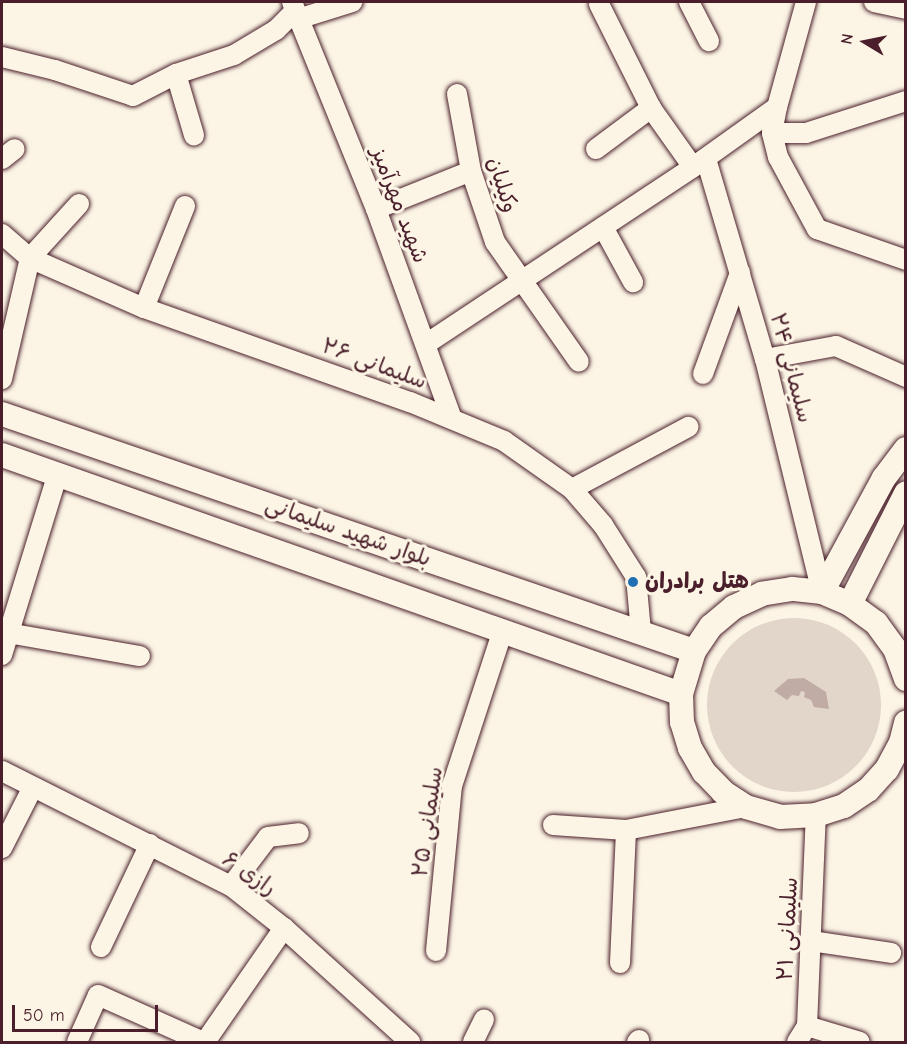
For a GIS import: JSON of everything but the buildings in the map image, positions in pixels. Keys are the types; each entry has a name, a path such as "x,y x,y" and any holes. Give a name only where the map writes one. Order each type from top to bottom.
{"main road":[{"name":"بلوار شهید سلیمانی","path":"2,414 694,651"},
{"path":"822,592 884,478 906,449"},
{"name":"بلوار شهید سلیمانی","path":"2,455 58,473 502,633 681,694"},
{"path":"850,604 906,493"},
{"path":"904,737 887,769 868,790 844,806 816,815 780,817 746,807 723,792 704,772 690,748 682,722 681,694 694,651 711,626 735,607 762,594 792,589 822,592 850,604 876,623 895,649 906,679"}],"street":[{"path":"2,57 55,70 133,96 176,74 234,55 276,30 295,11 352,2"},
{"path":"689,2 709,41"},
{"path":"806,2 772,133 778,156 817,229 906,260"},
{"path":"876,2 906,9"},
{"name":"سلیمانی ۲۴","path":"599,4 651,108 699,163 740,273 765,359 822,592"},
{"name":"شهید مهرآمیز","path":"295,11 376,209 452,419"},
{"path":"176,74 194,135"},
{"name":"وکیلیان","path":"458,94 471,171 495,242 579,362"},
{"path":"772,133 806,133 906,101"},
{"path":"426,344 699,163 777,107"},
{"path":"596,149 651,108"},
{"path":"376,209 471,171"},
{"path":"2,380 30,258 79,204"},
{"path":"144,308 184,206"},
{"path":"603,227 633,282"},
{"name":"سلیمانی ۲۶","path":"2,234 30,258 144,308 452,419 504,441 572,489 603,525 636,577 641,632"},
{"path":"703,374 740,273"},
{"path":"765,359 836,346 906,377"},
{"path":"572,489 688,427"},
{"path":"2,656 4,634 58,473"},
{"name":"سلیمانی ۲۵","path":"436,951 452,786 502,633"},
{"path":"4,634 140,656"},
{"name":"رازی ۶","path":"2,771 231,886 284,928 407,1042"},
{"path":"2,848 33,786"},
{"path":"553,825 626,831 746,807"},
{"name":"سلیمانی ۲۱","path":"802,1034 811,940 816,815"},
{"path":"620,963 626,831"},
{"path":"231,886 268,837 299,833"},
{"path":"101,947 150,844"},
{"path":"77,1042 98,994 204,1042 284,928"},
{"path":"811,940 891,953"},
{"path":"473,1042 484,1019"},
{"path":"802,1034 860,1042"}],"shaded area":[{"path":"794,618 827,625 856,643 874,672 881,705 874,738 856,767 827,785 794,792 761,785 732,767 714,738 707,705 714,672 732,643 761,625"},
{"path":"804,678 826,692 829,709 814,707 811,700 804,697 805,692 801,691 799,696 792,695 787,700 774,691 788,679"}],"place":[{"name":"هتل برادران","path":"633,582"}]}
